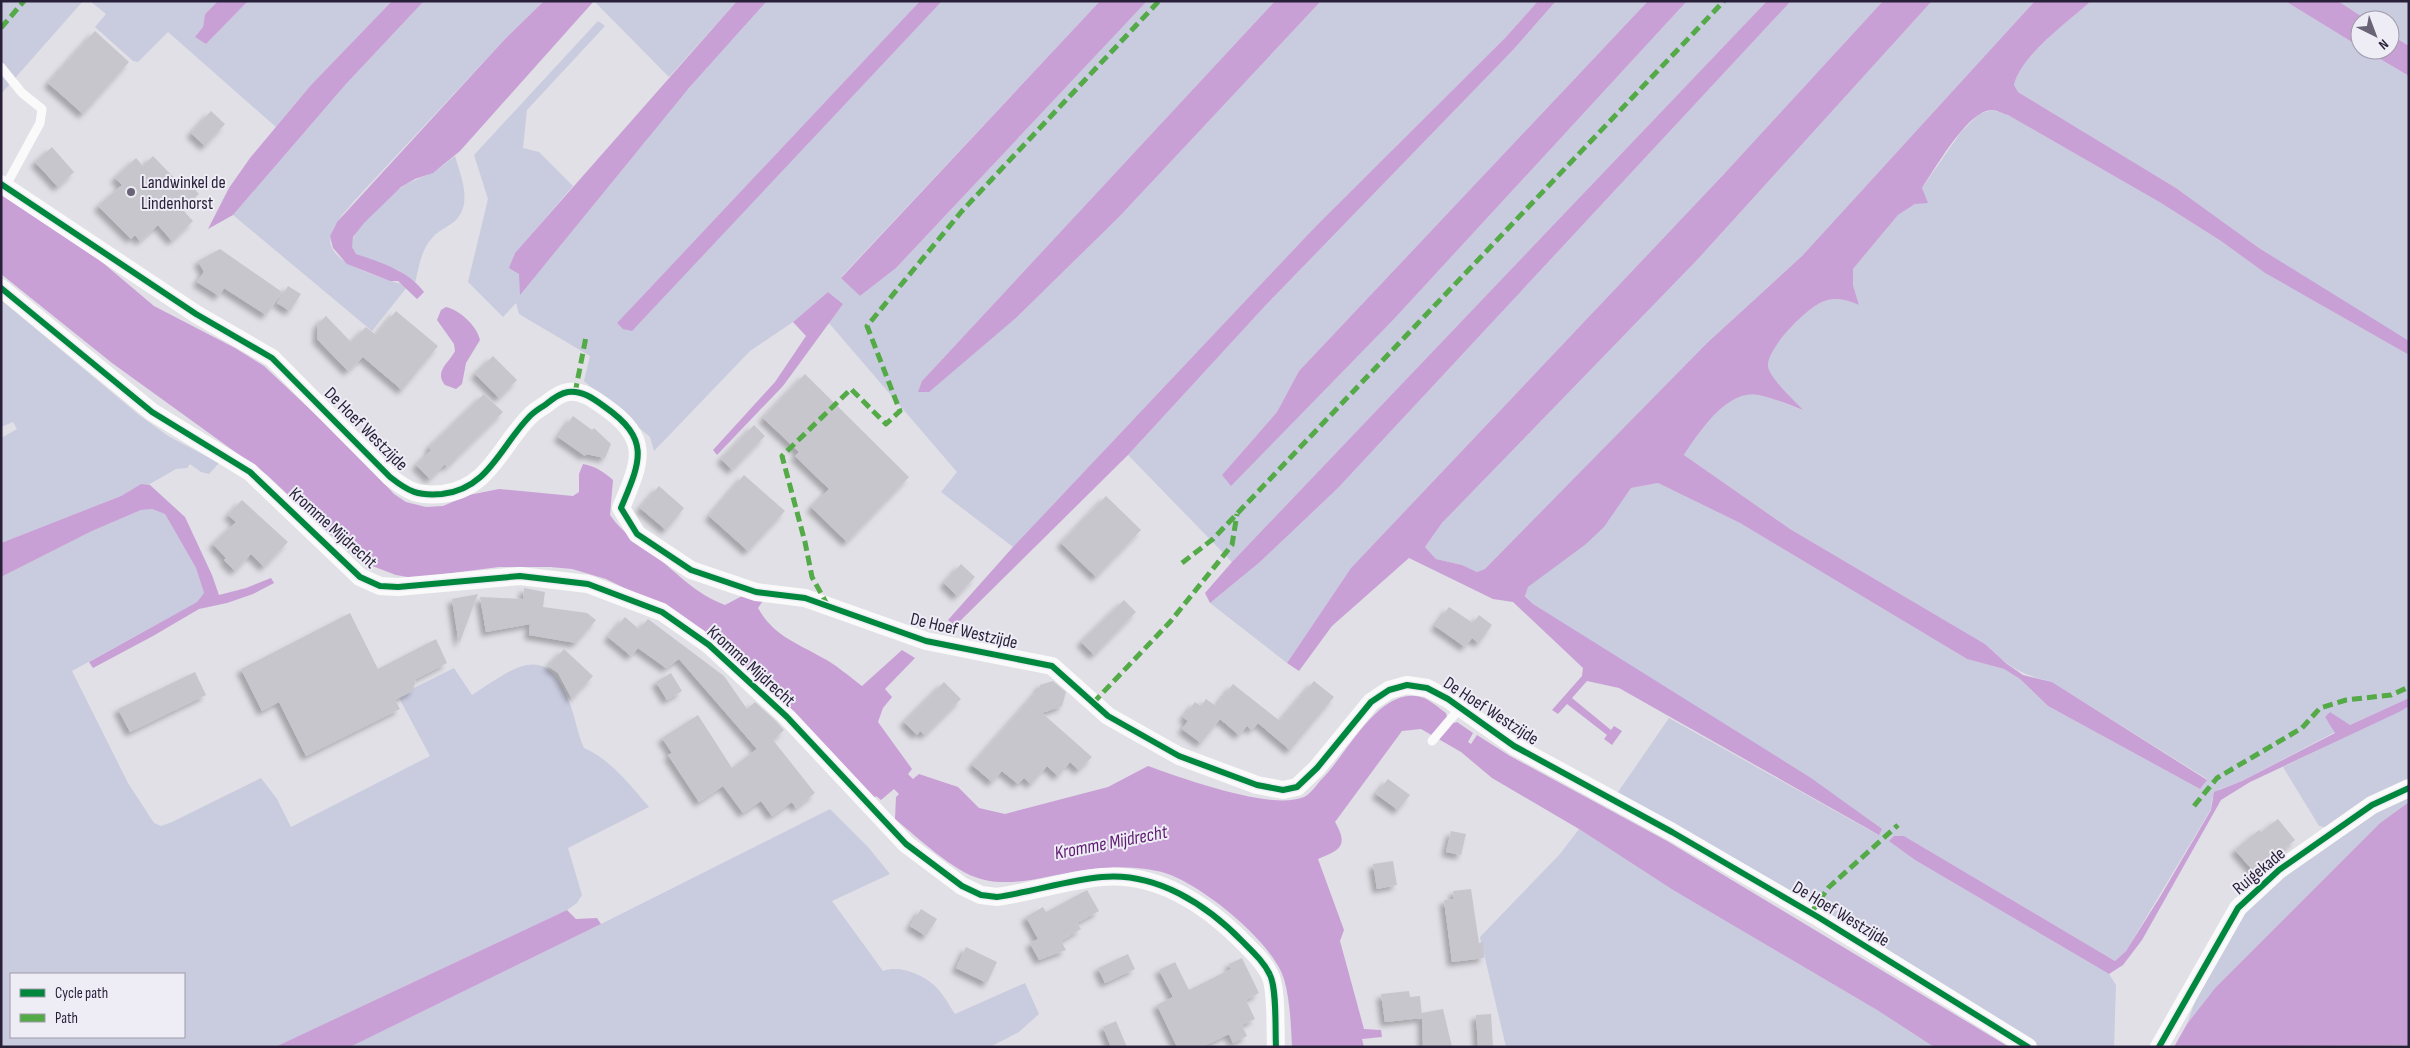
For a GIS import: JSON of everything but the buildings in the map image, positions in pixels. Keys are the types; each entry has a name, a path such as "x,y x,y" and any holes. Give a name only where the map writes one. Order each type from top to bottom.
{"street":[{"name":"De Hoef Westzijde","path":"3,185 196,314 272,358 390,477 408,491 428,495 447,493 470,485 496,462 529,416 551,399 567,392 591,396 628,426 639,446 636,471 621,508 637,534 691,570 756,592 805,598 926,641 1052,666 1108,716 1179,756 1257,785 1283,790 1297,787 1317,768 1371,702 1389,690 1407,685 1427,688 1456,714 1713,856 1818,917 2028,1047"},
{"name":"Kromme Mijdrecht","path":"1,288 152,412 250,472 360,577 380,586 398,587 520,576 588,584 662,612 708,645 786,717 906,844 962,886 982,895 997,896 1103,877 1125,877 1152,882 1176,891 1219,920 1260,959 1271,975 1276,1047"},
{"name":"Ruigekade","path":"2159,1047 2238,908 2279,870 2372,805 2409,788"}],"lane":[{"path":"1,67 22,93 42,109 40,123 3,185"},
{"name":"De Hoef Westzijde","path":"1432,741 1456,714"}],"shaded area":[{"path":"1,1 83,1 1,94"},
{"path":"90,1 218,1 205,14 203,27 196,37 206,44 248,1 392,1 311,85 276,127 168,32 138,62 133,61 95,27 106,14"},
{"path":"424,1 544,1 505,39 355,200 335,225 331,235 331,243 334,251 340,258 357,268 407,287 372,331 233,215 346,84"},
{"path":"594,1 737,1 669,77"},
{"path":"767,1 920,1 617,323 885,60 942,1 1100,1 841,277 860,296 896,268 1147,1 1275,1 922,381 1017,317 1119,217 1321,1 1538,1 1505,38 1316,226 1013,547 941,492 957,472 828,322 843,304 828,292 793,322 750,351 654,451 650,437 584,381 590,356 519,314 516,303 503,317 468,282 488,199 474,155 598,21 605,26 527,110 523,148 539,152 573,186 511,258 688,89"},
{"path":"1556,1 1648,1 1299,371 1277,412 1222,475 1231,485 1394,319 1687,1 1767,1 1232,562 1128,455 1265,306 1513,50"},
{"path":"1791,1 1883,1 1724,174 1351,568 1287,663 1210,603 1260,562 1338,488"},
{"path":"1932,1 2035,1 1802,256 1707,343 1485,570 1477,572 1462,565 1436,559 1425,547 1442,523 1698,259"},
{"path":"2091,1 2285,1 2350,41 2350,60 2382,60 2409,76 2409,342 2259,248 2176,188 2018,92 2014,85 2018,74 2046,40"},
{"path":"2338,1 2409,1 2409,46 2400,40 2400,10 2352,10"},
{"path":"1992,110 2008,115 2161,203 2221,241 2265,273 2409,355 2409,698 2350,725 2325,717 2335,732 2242,781 2220,789 2212,799 2211,809 2126,951 2115,961 1904,836 1890,841 1915,860 2109,974 2116,985 2114,1047 2039,1047 1826,915 1825,900 1815,894 1800,900 1616,795 1669,718 1878,835 1533,604 1525,595 1528,587 1603,528 1631,488 1658,483 1740,523 1967,659 2004,669 2020,679 2048,706 2200,789 2207,779 2052,682 2030,676 2015,669 1985,644 1790,529 1684,455 1706,424 1735,398 1747,394 1758,394 1802,410 1778,384 1768,368 1769,360 1779,341 1797,321 1822,302 1836,299 1859,305 1853,285 1853,269 1898,215 1915,204 1922,188 1961,132 1979,114"},
{"path":"455,156 464,190 463,206 455,221 438,232 429,242 421,258 415,283 400,271 356,254 352,247 353,240 363,223 380,205 402,187 436,170"},
{"path":"1,300 139,415 168,436 219,463 209,474 201,472 190,464 187,468 176,469 148,485 141,484 121,496 1,543 1,438 17,429 13,422 1,427"},
{"path":"152,509 165,514 196,568 204,593 197,602 72,671 128,783 154,823 161,826 172,822 261,778 277,799 291,827 430,756 398,696 454,668 472,695 503,675 517,668 529,665 541,666 552,672 562,686 571,707 584,748 611,766 649,807 568,848 582,895 577,903 567,910 275,1047 1,1047 1,577 92,531 141,510"},
{"path":"2409,706 2409,782 2329,828 2319,826 2283,767"},
{"path":"2409,797 2409,802 2380,823 2215,988 2187,1024 2202,982 2242,910 2283,875 2378,812"},
{"path":"830,809 868,847 890,874 832,901 883,971 889,969 903,970 923,977 937,988 955,1014 1025,983 1039,1014 1019,1032 990,1047 350,1047 601,924"},
{"path":"1579,829 1673,890 1877,1010 1934,1047 1506,1047 1480,937 1560,854"}],"water":[{"path":"218,1 248,1 206,44 195,37 203,27 205,14"},
{"path":"392,1 424,1 346,84 233,215 208,229 229,188 250,158 311,85"},
{"path":"544,1 594,1 460,151 433,173 415,179 401,187 364,223 353,237 352,247 356,254 402,273 424,292 417,299 398,281 390,281 347,264 333,248 330,236 337,222 505,39"},
{"path":"737,1 767,1 688,89 520,295 519,274 509,268 515,253"},
{"path":"920,1 942,1 632,331 623,329 617,323"},
{"path":"1100,1 1147,1 896,268 860,296 841,278"},
{"path":"1275,1 1321,1 1119,217 1017,317 929,392 918,392 922,381"},
{"path":"1538,1 1556,1 1513,50 1265,306 1128,455 955,626 948,620 1013,547 1316,226 1505,38"},
{"path":"1648,1 1687,1 1394,319 1231,486 1222,475 1277,412 1299,371"},
{"path":"1767,1 1791,1 1338,488 1260,562 1210,603 1205,593 1232,562"},
{"path":"1883,1 1932,1 1698,259 1442,523 1425,547 1436,559 1462,565 1477,572 1485,569 1707,343 1802,256 2035,1 2091,1 2035,51 2026,62 2018,74 2014,85 2018,92 2176,188 2259,248 2409,341 2409,355 2265,273 2221,241 2161,203 2008,115 1993,110 1984,112 1974,119 1953,141 1922,188 1928,203 1915,204 1898,215 1853,269 1853,285 1859,305 1836,299 1822,302 1798,320 1774,349 1768,365 1769,370 1788,395 1803,410 1759,395 1747,395 1736,398 1706,424 1684,455 1790,529 1985,644 2007,664 2023,675 2052,682 2207,780 2200,789 2048,706 2020,679 2004,669 1967,659 1740,523 1658,483 1631,488 1604,527 1586,544 1528,587 1525,596 1533,604 1811,778 1882,829 1879,835 1619,688 1587,681 1572,698 1611,730 1614,726 1622,731 1612,745 1604,739 1607,735 1567,704 1558,714 1552,710 1582,676 1583,668 1513,602 1493,599 1409,558 1332,626 1299,671 1287,663 1351,568 1724,174"},
{"path":"2285,1 2338,1 2352,10 2350,10 2350,41"},
{"path":"2400,40 2409,46 2409,76 2382,60 2400,60"},
{"path":"1,189 83,246 154,306 235,348 264,366 347,444 394,494 406,502 426,507 443,506 469,495 499,489 573,496 579,492 579,474 583,464 587,465 606,474 613,480 610,515 615,522 688,584 715,601 725,605 742,596 764,599 758,608 771,625 785,637 842,670 862,686 902,650 915,658 885,689 892,697 883,708 878,722 912,769 908,774 913,779 919,774 958,787 979,808 1005,814 1108,787 1148,766 1204,785 1249,797 1289,800 1304,797 1311,792 1330,770 1365,724 1379,711 1393,701 1408,696 1424,698 1446,713 1447,717 1455,723 1457,722 1473,733 1468,742 1471,744 1477,735 1510,756 1667,841 2009,1047 1934,1047 1877,1010 1673,890 1579,829 1492,778 1461,752 1421,729 1402,731 1335,822 1341,837 1342,842 1340,846 1332,853 1318,859 1344,930 1340,941 1364,1029 1381,1030 1382,1037 1362,1039 1364,1047 1292,1047 1288,995 1284,979 1277,964 1266,948 1251,932 1216,902 1180,879 1165,873 1138,868 1093,869 1009,882 995,882 970,875 948,862 895,819 896,797 899,794 894,789 881,800 876,796 872,800 866,797 781,698 734,659 657,604 606,579 572,569 499,567 413,578 396,575 367,564 346,549 267,475 112,363 1,274"},
{"path":"828,292 843,304 783,386 717,455 713,450 775,382 806,336 793,322"},
{"path":"446,307 457,311 467,319 472,324 480,340 466,363 462,384 456,389 445,385 441,375 455,351 454,344 437,320 441,310"},
{"path":"141,484 150,485 185,517 212,575 219,595 246,588 271,578 274,583 253,594 227,603 199,609 93,668 89,662 197,602 204,593 196,568 165,514 152,509 141,510 92,531 1,577 1,543 121,496"},
{"path":"2409,698 2409,706 2401,711 2250,782 2221,800 2142,940 2123,965 2109,974 1915,860 1889,841 1894,836 1904,836 2115,961 2126,951 2211,810 2214,792 2242,781 2335,733 2325,717 2330,712 2350,725"},
{"path":"2409,802 2409,1045 2174,1047 2187,1024 2215,988 2380,823"},
{"path":"567,910 576,919 597,918 601,924 350,1047 275,1047"}],"marked path":[{"path":"1,28 24,1"},
{"path":"828,606 812,577 805,542 782,456 851,389 886,424 900,411 867,326 962,211 1159,1"},
{"path":"1182,563 1213,539 1724,1"},
{"path":"575,393 586,337"},
{"path":"1093,703 1170,622 1232,545 1237,514"},
{"path":"2194,806 2217,778 2302,728 2320,708 2346,700 2391,695 2409,687"},
{"path":"1811,913 1828,888 1898,825"}],"cycle path":[{"path":"1,184 196,314 272,358 390,477 414,492 442,494 472,484 493,464 520,427 533,413 562,394 578,392 597,401 620,419 630,430 636,441 637,465 621,508 637,534 691,570 756,592 805,598 926,641 1052,666 1108,716 1179,756 1257,785 1283,790 1297,787 1317,768 1371,702 1389,690 1407,685 1427,688 1448,699 1514,746 1672,832 1818,917 2028,1047"},
{"path":"1,288 152,412 250,472 360,577 380,586 398,587 520,576 588,584 662,612 709,645 787,717 906,844 962,886 981,895 997,897 1063,883 1102,877 1122,877 1142,880 1161,886 1197,904 1229,928 1268,970 1274,990 1276,1047"},
{"path":"2159,1047 2238,908 2279,870 2372,805 2409,788"}],"place":[{"name":"Landwinkel de Lindenhorst","path":"131,192"}]}
